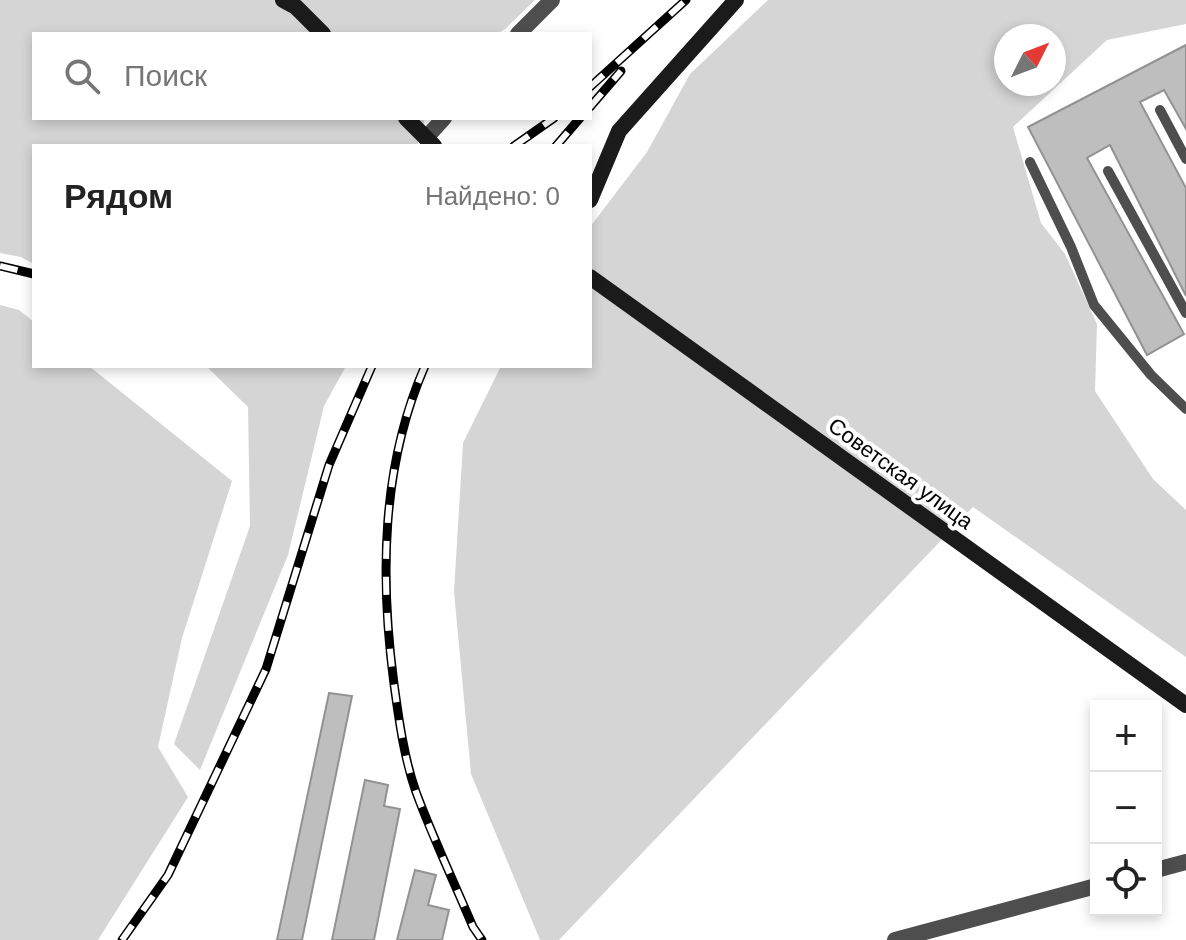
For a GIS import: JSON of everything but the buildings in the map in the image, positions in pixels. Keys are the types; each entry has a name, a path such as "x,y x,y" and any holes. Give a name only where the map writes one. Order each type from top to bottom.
{"street":[{"path":"283,0 296,7 321,32"},
{"path":"520,32 552,0"},
{"path":"592,195 619,131 736,0"},
{"path":"408,120 430,142 443,120"},
{"name":"Советская улица","path":"592,278 1186,705"},
{"path":"1162,868 1186,862"},
{"path":"895,940 1090,888"}],"lane":[{"path":"1160,110 1186,159"},
{"path":"1030,162 1071,247 1094,305 1151,375 1186,409"},
{"path":"1108,171 1186,313"}],"shaded area":[{"path":"0,0 535,0 500,32 32,32 32,120 424,120 418,144 32,144 32,263 0,253"},
{"path":"768,0 1186,0 1186,24 1107,40 1066,78 1066,24 994,24 994,96 1046,96 1013,127 1041,223 1065,254 1097,324 1095,391 1153,479 1186,510 1186,657 973,507 559,940 540,940 471,774 454,592 463,443 500,368 592,368 592,224 647,152 690,74"},
{"path":"0,305 19,310 32,320 32,368 91,368 232,481 182,638 158,747 188,797 98,940 0,940"},
{"path":"208,368 345,368 324,406 288,555 200,770 174,744 250,526 248,407"}],"railway":[{"path":"592,85 686,0"},
{"path":"592,105 621,71"},
{"path":"517,144 551,120"},
{"path":"558,144 578,120"},
{"path":"0,266 32,274"},
{"path":"122,940 168,875 266,669 329,465 371,368"},
{"path":"424,368 410,404 400,443 388,523 387,604 394,684 405,752 416,792 473,927 482,940"}]}
